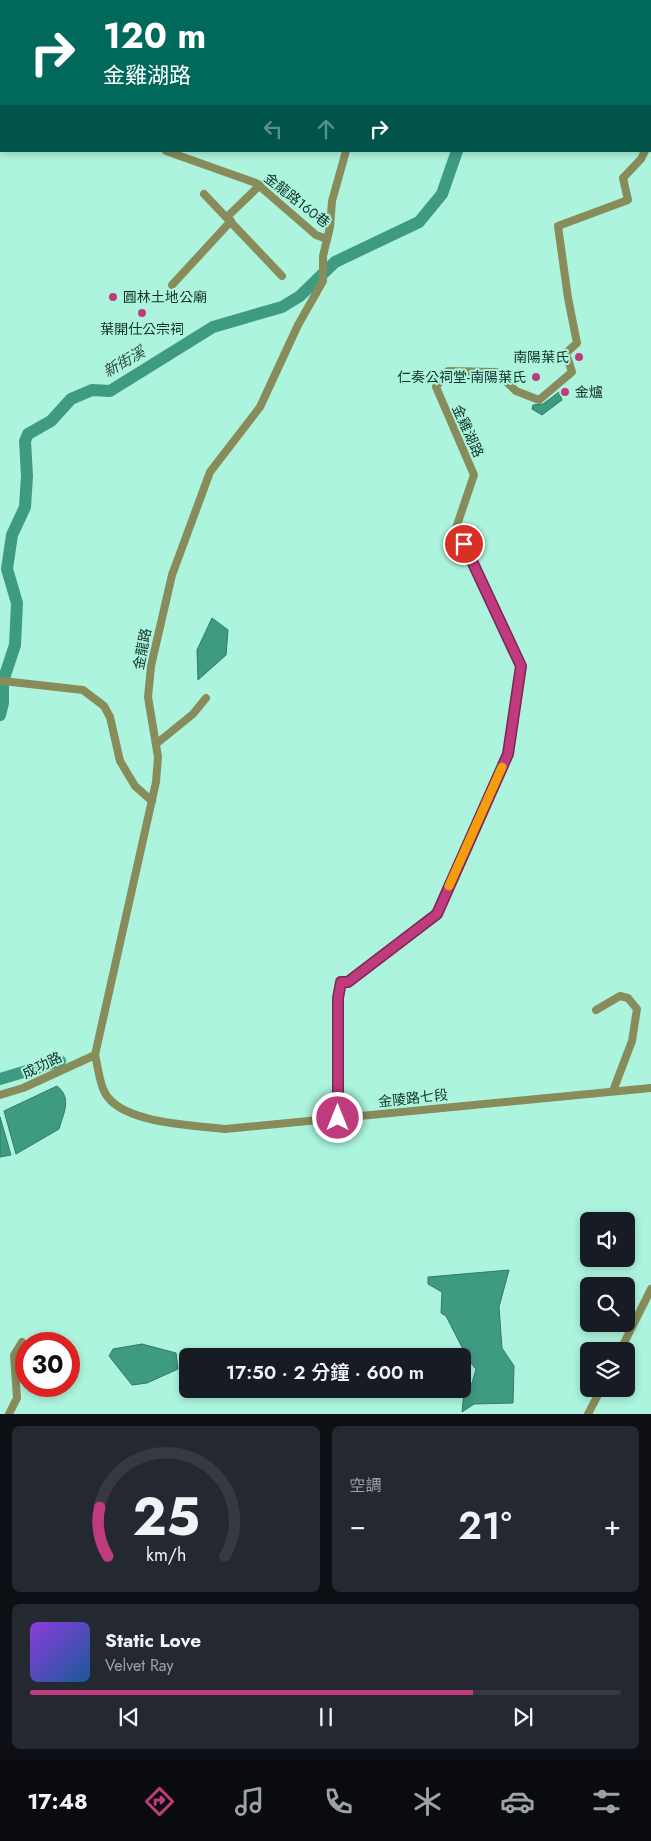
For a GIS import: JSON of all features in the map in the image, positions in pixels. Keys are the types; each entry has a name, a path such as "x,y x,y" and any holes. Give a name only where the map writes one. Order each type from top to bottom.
{"street":[{"name":"金龍路160巷","path":"169,152 220,168 260,185 316,235 328,239"},
{"path":"328,239 332,201 346,152"},
{"name":"金雞湖路","path":"338,1118 338,998 341,982 348,982 437,914 508,754 521,666 456,528 474,475 436,387 448,371 496,372 516,391 539,400 572,372 566,353 577,343 568,298 558,226 628,200 623,178 641,159 644,152"},
{"path":"172,285 260,185"},
{"path":"204,194 282,276"},
{"name":"金龍路","path":"95,1055 152,801 158,756 148,697 151,666 175,566 210,472 260,407 298,325 324,281 323,266 328,239"},
{"path":"3,681 83,690 104,706 110,717 120,761 135,786 152,801"},
{"path":"156,744 177,724 193,714 206,698"},
{"path":"596,1010 620,996 628,998 637,1009 632,1041 613,1091"},
{"name":"金陵路七段","path":"95,1055 105,1093 124,1109 136,1115 170,1122 225,1128 651,1088"},
{"name":"成功路","path":"0,1095 21,1089 95,1055"},
{"path":"624,1342 651,1289"},
{"path":"15,1353 15,1369"},
{"path":"9,1414 17,1397"},
{"path":"588,1414 597,1397"}],"shaded area":[{"path":"559,392 562,400 542,415 532,409 533,405 543,404"},
{"path":"212,618 228,630 226,655 198,680 197,650"},
{"path":"57,1086 62,1091 66,1100 65,1111 59,1129 16,1154 4,1111"},
{"path":"0,1117 11,1155 0,1157"},
{"path":"509,1270 499,1307 502,1348 514,1366 513,1403 474,1404 462,1412 463,1398 471,1398 471,1384 476,1369 471,1363 471,1348 462,1348 446,1316 441,1313 442,1292 428,1284 428,1277"},
{"path":"142,1344 176,1353 178,1369 147,1383 132,1385 109,1356 113,1349"}],"waterway":[{"name":"新街溪","path":"0,715 3,703 3,681 15,645 17,603 7,569 12,535 25,507 27,476 25,441 28,434 51,421 71,399 92,390 110,391 213,327 282,307 300,296 335,262 419,222 442,194 457,152"},
{"name":"新街溪","path":"0,1079 60,1061"}],"slow traffic":[{"path":"449,886 502,767"}],"place":[{"name":"圓林土地公廟","path":"113,297"},
{"name":"葉開仕公宗祠","path":"142,313"},
{"name":"南陽葉氏","path":"579,357"},
{"name":"仁奏公祠堂-南陽葉氏","path":"536,377"},
{"name":"金爐","path":"565,392"}],"route":[{"path":"338,1118 338,998 341,982 348,982 437,914 508,754 521,666 464,544"}]}
